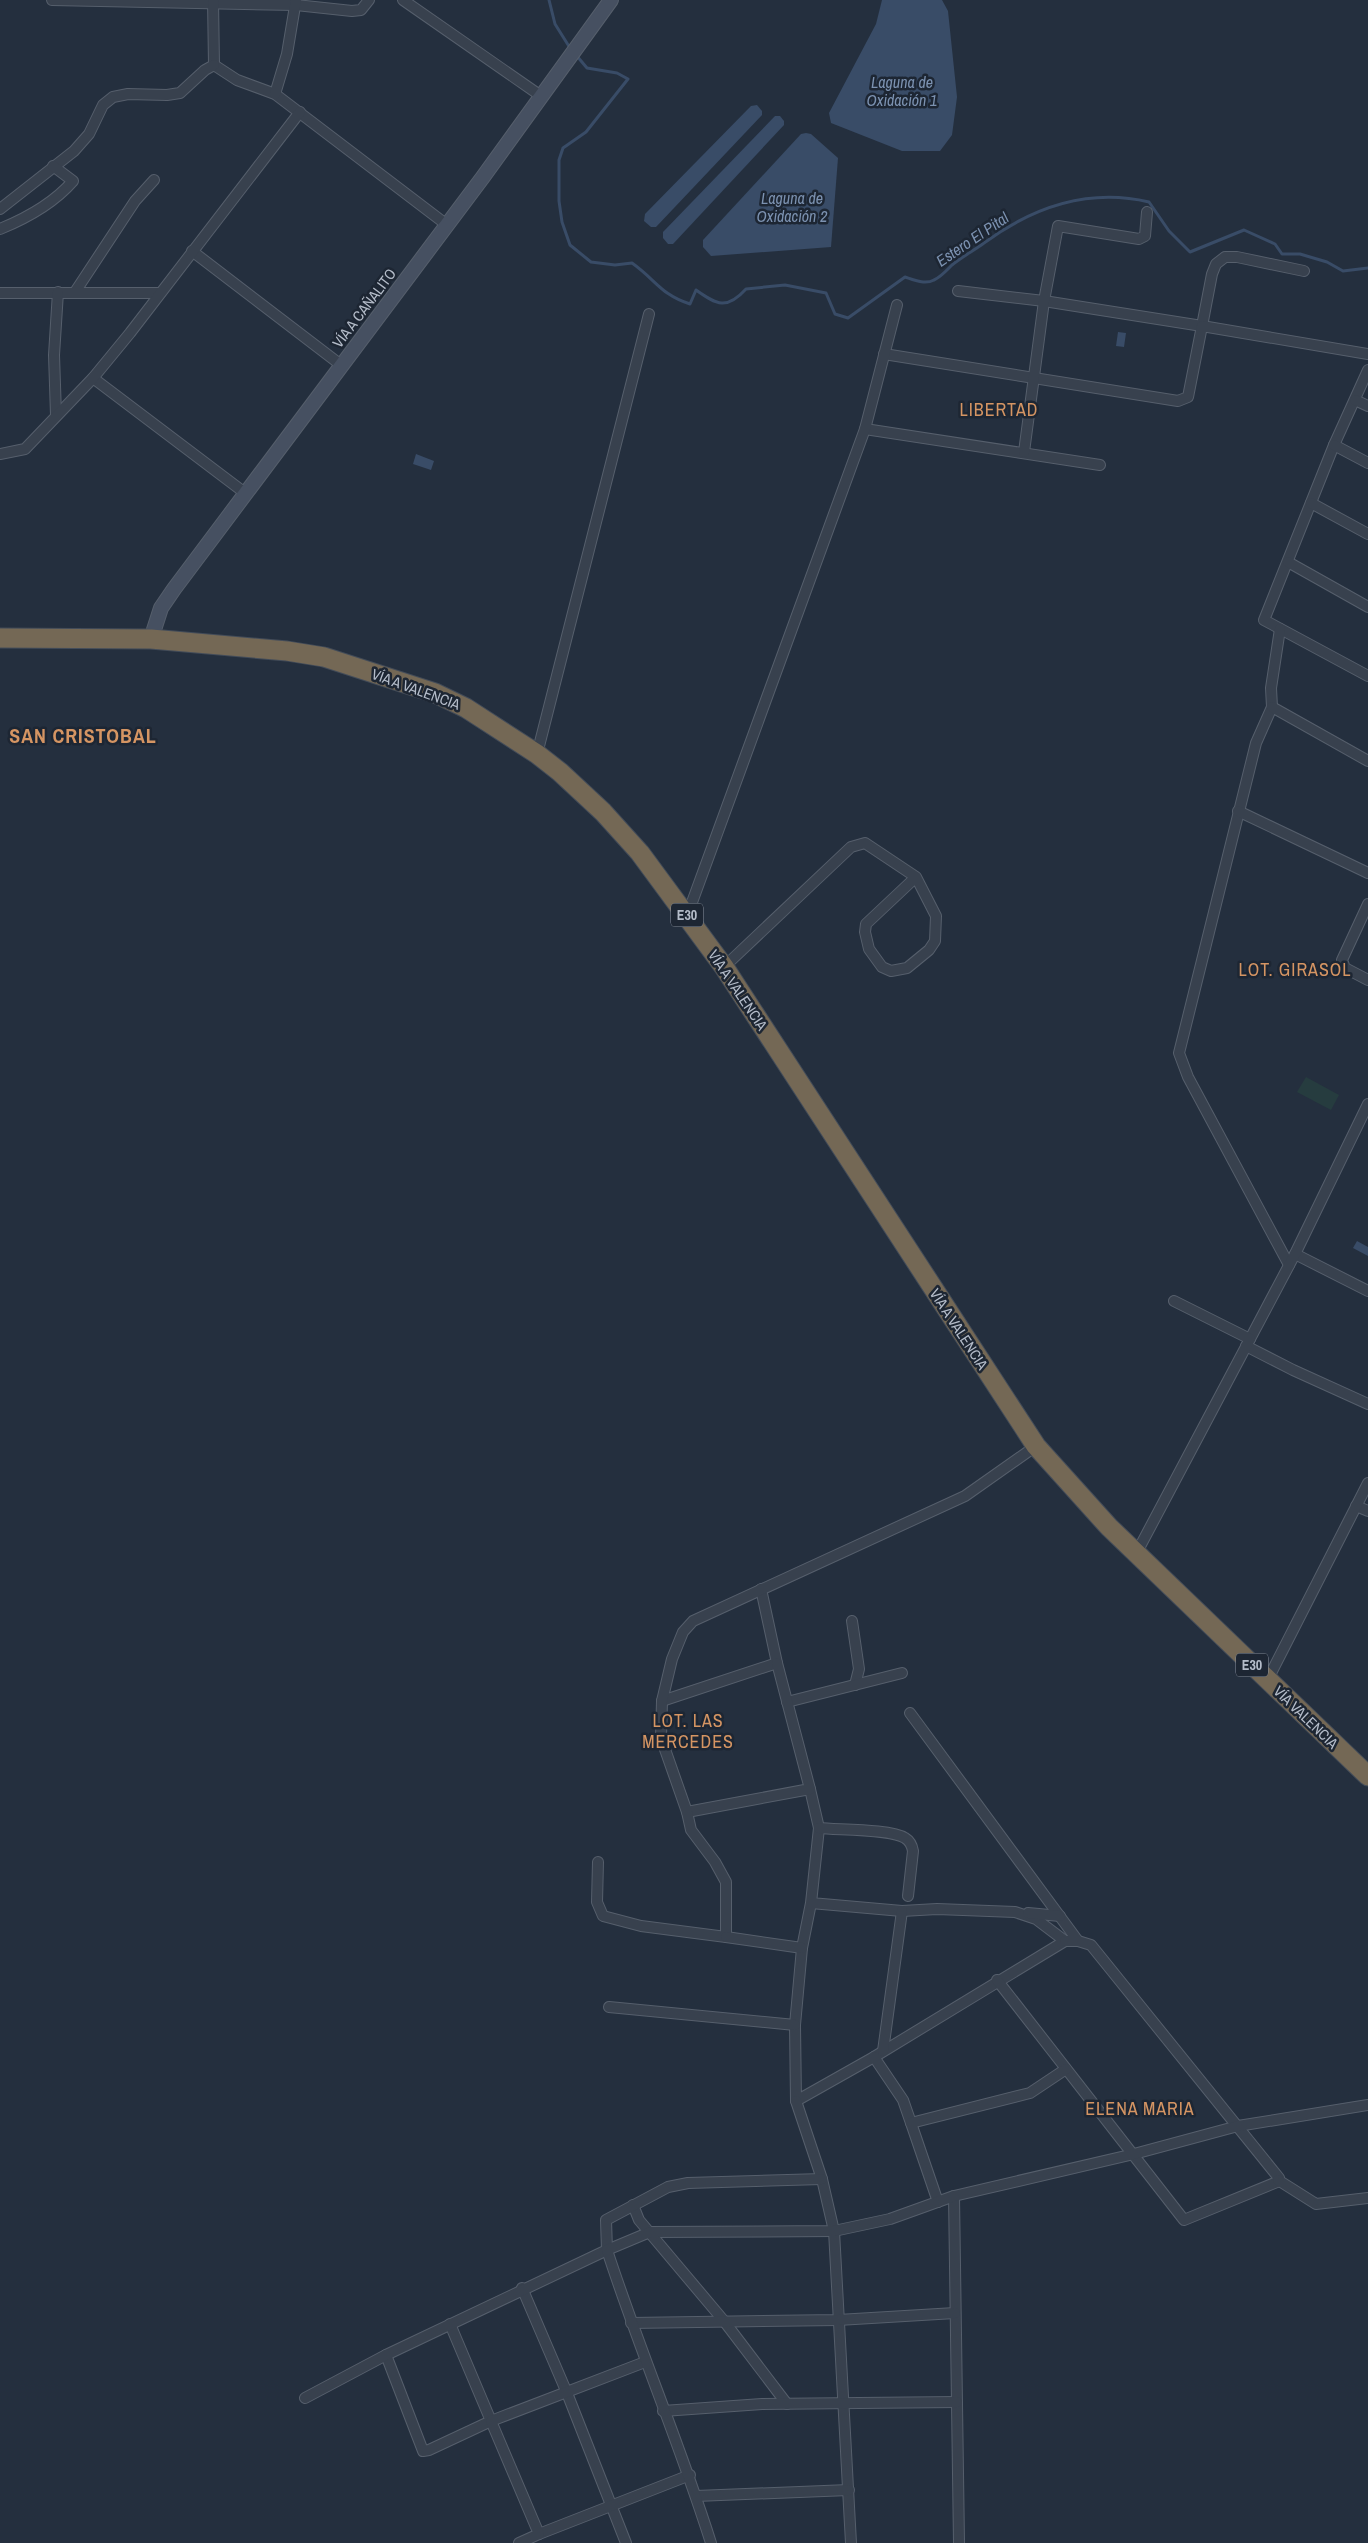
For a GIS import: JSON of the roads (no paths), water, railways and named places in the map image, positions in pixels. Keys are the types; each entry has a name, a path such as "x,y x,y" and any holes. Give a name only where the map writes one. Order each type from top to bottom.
{"highway":[{"name":"VÍA A VALENCIA","path":"0,638 151,639 287,650 340,662 435,693 466,708 537,754 560,772 621,832 688,916 724,967 1036,1446 1109,1528 1136,1554"},
{"name":"VÍA VALENCIA","path":"1136,1554 1368,1776"}],"main road":[{"name":"VÍA A CAÑALITO","path":"151,639 161,608 245,493 447,225 566,59 611,0"}],"street":[{"path":"52,0 296,2 352,11 361,10 369,0"},
{"path":"404,0 541,96"},
{"path":"213,2 214,65"},
{"path":"275,94 287,54 296,2"},
{"path":"214,65 237,80 275,94 447,225"},
{"path":"0,209 74,151 89,134 103,105 113,97 128,94 167,95 180,93 205,70 214,65"},
{"path":"0,454 25,449 93,378 130,334 159,293 300,112"},
{"path":"0,229 30,216 69,185 72,181 53,166"},
{"path":"75,292 135,201 154,180"},
{"path":"1024,452 1044,301 1058,226 1140,239 1146,236 1147,212"},
{"path":"192,251 341,365"},
{"path":"884,354 1182,401 1188,398 1212,274 1216,264 1225,257 1237,257 1304,271"},
{"path":"56,415 54,356 58,292"},
{"path":"958,292 1044,301 1368,354"},
{"path":"0,293 159,293"},
{"path":"688,916 865,429 897,305"},
{"path":"537,754 649,314"},
{"path":"1368,370 1334,445 1264,620 1368,676"},
{"path":"93,378 245,493"},
{"path":"1355,400 1368,406"},
{"path":"865,429 1100,465"},
{"path":"1334,445 1368,463"},
{"path":"1311,503 1368,534"},
{"path":"1288,562 1368,607"},
{"path":"1280,629 1271,688 1272,707 1256,743 1179,1053 1188,1077 1289,1265"},
{"path":"1272,707 1368,761"},
{"path":"1238,811 1368,873"},
{"path":"724,967 851,847 858,844 869,846 916,877 936,916 935,940 929,950 907,968 891,971 882,967 869,950 864,932 866,924 916,877"},
{"path":"1368,904 1342,960 1345,968 1368,980"},
{"path":"1136,1554 1295,1254 1368,1104"},
{"path":"1295,1254 1368,1291"},
{"path":"1174,1301 1248,1342 1293,1370 1368,1404"},
{"path":"726,1937 726,1882 716,1862 691,1830 687,1812 664,1748 662,1701 672,1659 687,1625 761,1589 965,1496 1036,1446"},
{"path":"1267,1681 1368,1483"},
{"path":"1356,1506 1368,1512"},
{"path":"761,1589 777,1663 819,1828 811,1903 802,1948 795,2025 796,2101 822,2180 834,2231 843,2404 850,2490 851,2543"},
{"path":"852,1621 859,1669 855,1684"},
{"path":"662,1701 777,1663"},
{"path":"787,1702 902,1673"},
{"path":"910,1713 1078,1940"},
{"path":"687,1812 810,1790"},
{"path":"819,1828 889,1833 907,1838 912,1844 913,1851 908,1896"},
{"path":"598,1862 597,1902 603,1916 641,1926 802,1948"},
{"path":"811,1903 902,1911 937,1909 1060,1916"},
{"path":"902,1911 878,2054 903,2100 938,2202"},
{"path":"1015,1912 1036,1919 1065,1941"},
{"path":"796,2101 878,2054 997,1980 1065,1941 1078,1940 1092,1945 1238,2126 1278,2180 1316,2204 1368,2198"},
{"path":"997,1980 1186,2220 1278,2180"},
{"path":"609,2007 795,2025"},
{"path":"911,2123 1030,2093 1066,2069"},
{"path":"305,2398 386,2355 522,2288 650,2232 834,2231 890,2219 954,2196 1134,2154 1238,2126 1368,2105"},
{"path":"711,2543 690,2475 663,2411 607,2250 606,2220 677,2184 822,2180"},
{"path":"954,2196 959,2543"},
{"path":"633,2205 639,2220 724,2321 787,2404"},
{"path":"522,2288 567,2393 626,2543"},
{"path":"631,2323 838,2320 955,2313"},
{"path":"450,2324 539,2534"},
{"path":"386,2355 422,2451 429,2450 491,2421 645,2362"},
{"path":"663,2411 787,2404 957,2402"},
{"path":"520,2543 690,2475"},
{"path":"696,2496 850,2490"}],"water":[{"name":"Laguna de Oxidación 1","path":"882,0 942,0 948,11 957,97 952,135 940,151 902,151 831,123 829,113 876,24"},
{"path":"757,105 762,111 762,115 656,227 651,227 644,221 645,214 751,106"},
{"path":"775,116 780,116 784,121 784,125 673,244 668,244 663,238 663,232"},
{"name":"Laguna de Oxidación 2","path":"801,134 811,134 838,158 831,247 711,256 703,247 703,240"},
{"path":"1118,332 1126,333 1124,347 1116,346"},
{"path":"416,454 434,461 431,470 413,464"},
{"path":"1357,1241 1368,1247 1368,1256 1353,1248"}],"waterway":[{"name":"Estero El Pital","path":"549,0 555,24 570,48"},
{"name":"Estero El Pital","path":"576,55 587,68 617,73 628,79 586,132 563,148 559,160 559,201 562,222 570,245 591,262 615,265 632,263 665,292 690,304 696,290 710,299 722,303 733,300 746,289 785,285 826,293 835,314 848,318 905,277 923,282 937,279 960,259 1022,219 1062,204 1083,199 1105,197 1149,202 1169,231 1190,252 1244,230 1275,244 1282,254 1300,254 1327,262 1343,271 1368,268"}],"district":[{"name":"LIBERTAD","path":"999,409"},
{"name":"SAN CRISTOBAL","path":"83,735"},
{"name":"LOT. GIRASOL","path":"1295,969"},
{"name":"LOT. LAS MERCEDES","path":"688,1730"},
{"name":"ELENA MARIA","path":"1140,2108"}]}
